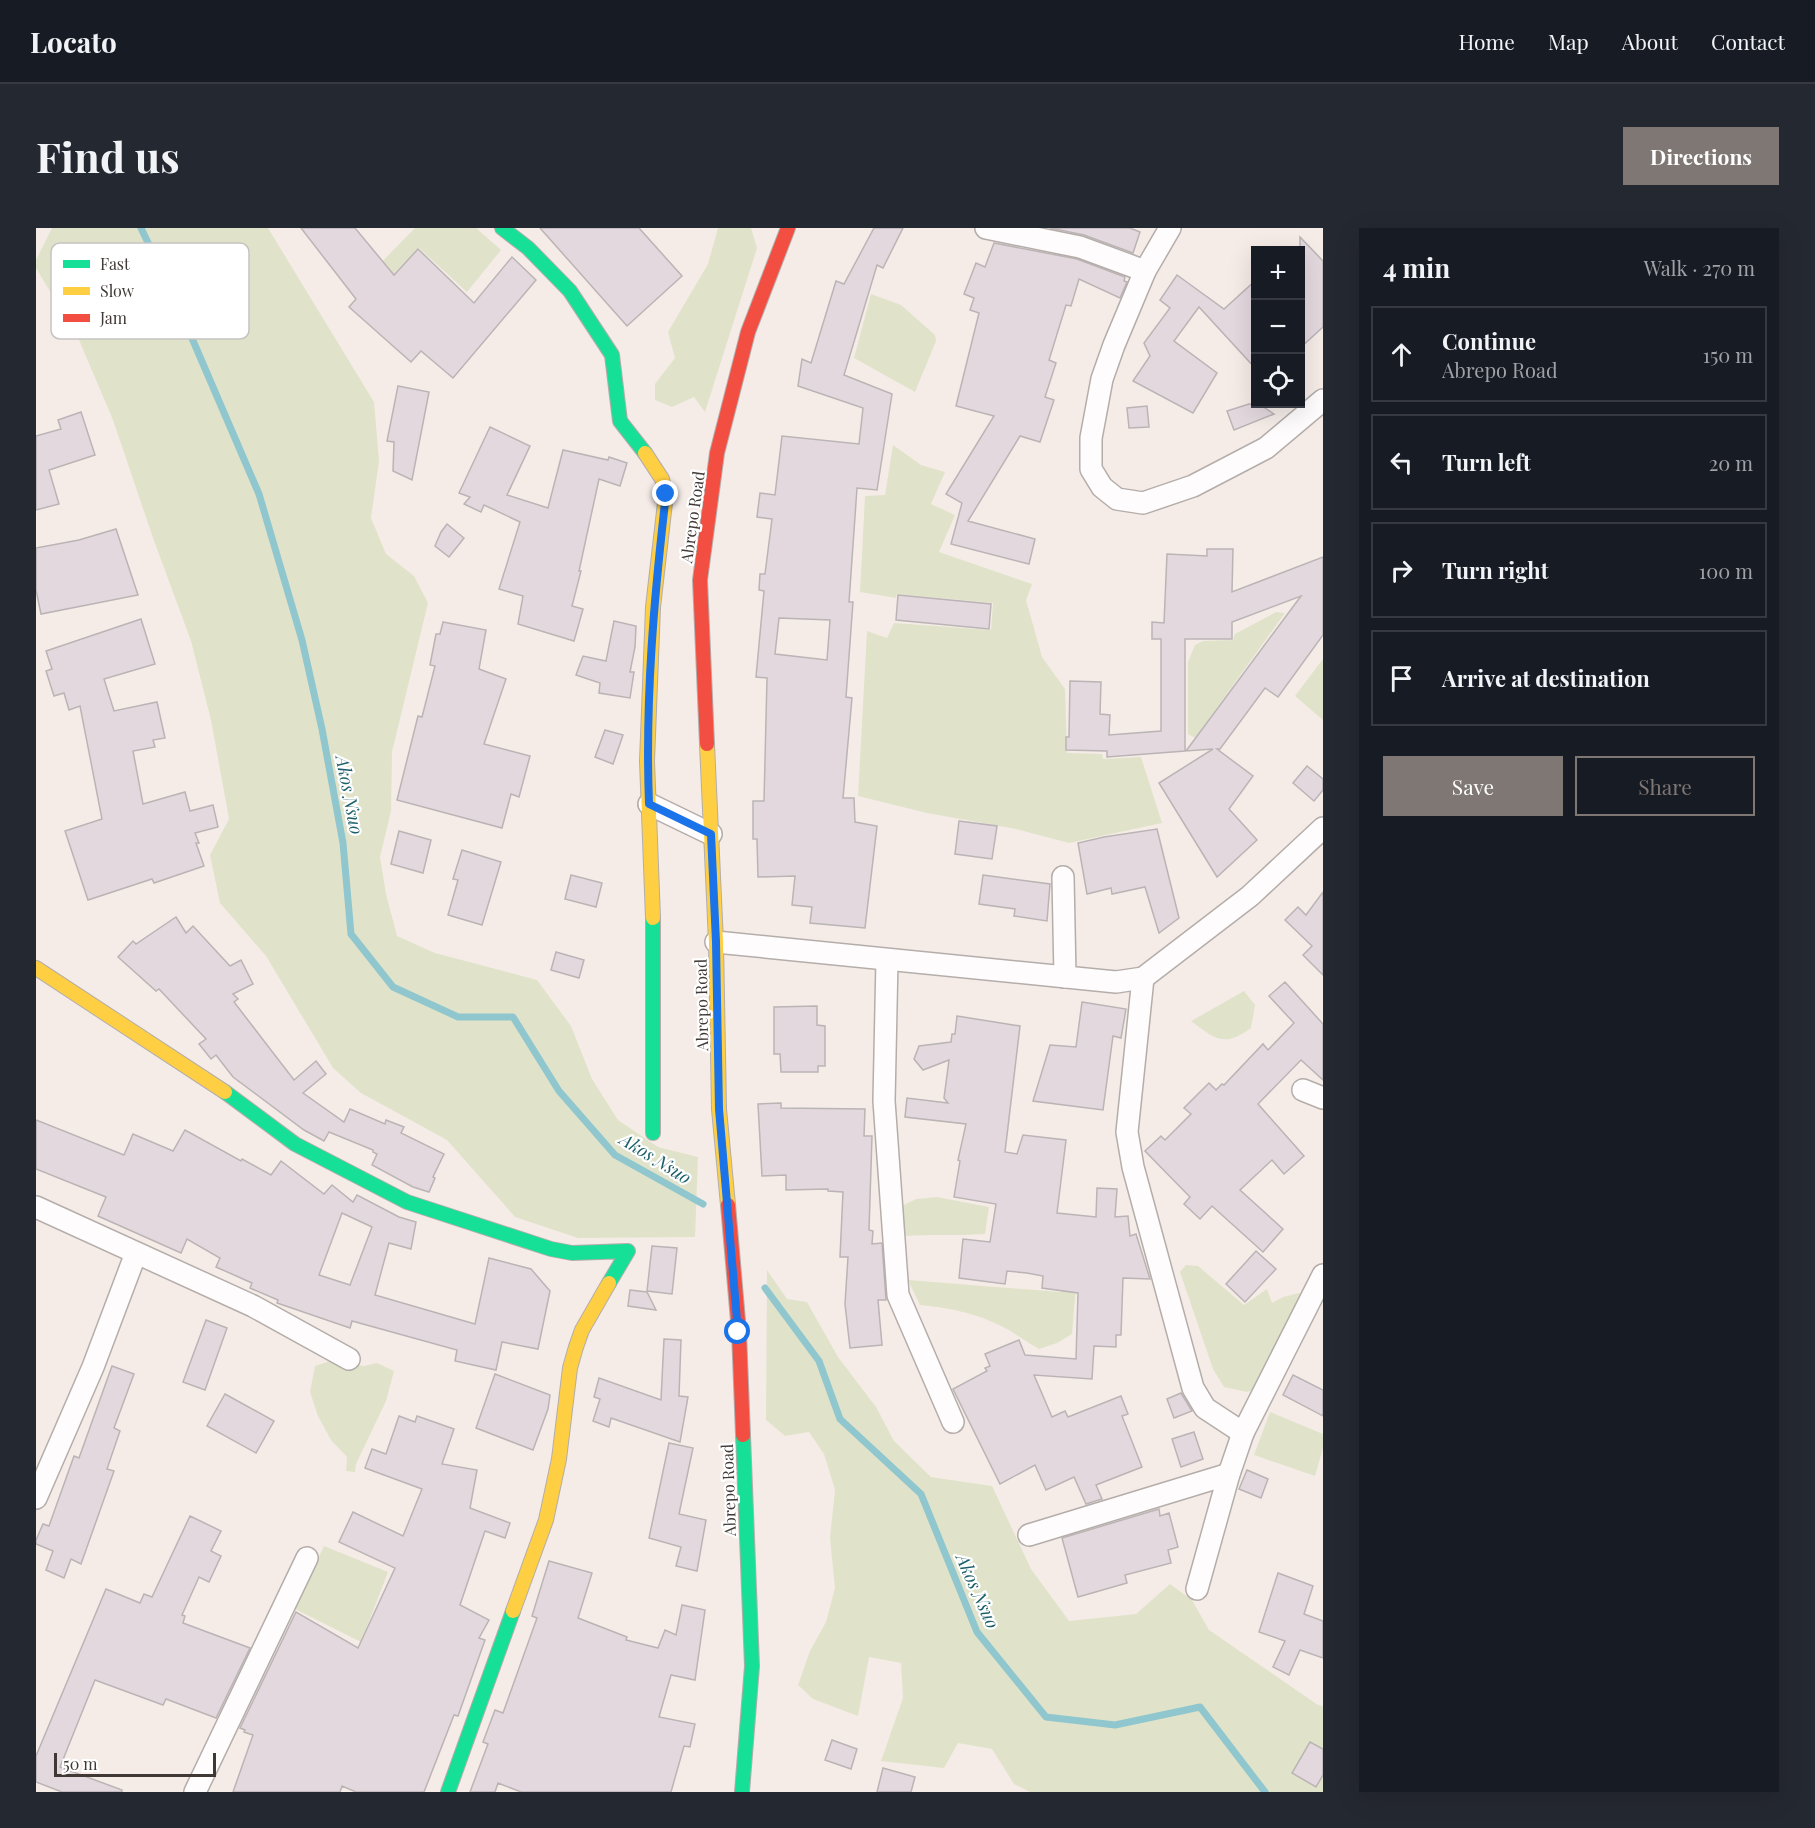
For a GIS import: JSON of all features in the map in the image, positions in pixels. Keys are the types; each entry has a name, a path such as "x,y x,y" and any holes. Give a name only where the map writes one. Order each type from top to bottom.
{"street":[{"path":"502,228 528,248 570,291 592,322 612,355 620,421 654,465 662,479 666,494 652,639 647,761 654,911 653,1133"},
{"name":"Abrepo Road","path":"742,1792 752,1666 738,1332 719,1109 716,942 700,580 717,453 748,332 788,228"},
{"path":"986,228 1080,247 1145,271"},
{"path":"1170,228 1145,271 1113,345 1102,379 1090,438 1091,469 1102,487 1117,499 1143,503 1193,486 1266,448 1323,400"},
{"path":"649,804 711,834"},
{"path":"716,942 1065,978 1116,982 1143,978 1250,896 1323,828"},
{"path":"1063,877 1065,978"},
{"path":"887,960 884,1101 898,1295 953,1422"},
{"path":"36,968 241,1102 295,1144 407,1202 552,1249 572,1253 628,1251 582,1330 576,1347 570,1368 559,1459 546,1520 448,1792"},
{"path":"1143,978 1127,1132 1133,1167 1193,1388 1205,1408 1243,1433"},
{"path":"1303,1090 1323,1098"},
{"path":"36,1207 253,1306 349,1359"},
{"path":"36,1498 93,1367 136,1253"},
{"path":"1197,1589 1229,1474 1243,1433 1323,1275"},
{"path":"1029,1535 1229,1474"},
{"path":"195,1792 307,1558"}],"green space":[{"path":"52,228 268,228 374,402 379,461 371,518 386,554 414,576 428,603 392,752 391,811 380,857 386,894 397,936 435,953 537,980 571,1026 592,1079 618,1120 658,1147 698,1157 695,1237 578,1238 515,1217 447,1140 361,1093 333,1068 266,956 220,903 210,855 229,819 211,720 191,641 113,420 78,339 249,339 249,243 51,243 51,293 36,268 36,260"},
{"path":"415,228 476,228 501,250 467,292 419,248 378,289 367,277"},
{"path":"718,228 751,228 757,248 705,412 694,397 672,407 655,400 655,384 675,358 668,332 708,264"},
{"path":"871,294 901,305 935,335 936,341 915,392 854,358"},
{"path":"893,445 921,465 945,472 931,504 955,515 939,552 1032,584 1026,600 1042,657 1065,689 1067,753 1102,754 1103,759 1141,757 1162,823 1069,843 1016,829 927,813 858,796 867,631 887,638 894,623 991,630 993,603 897,594 896,598 860,592 865,496 885,495"},
{"path":"1276,612 1285,613 1195,738 1188,734 1188,662 1195,645 1203,641 1233,640 1235,634"},
{"path":"1323,659 1323,720 1295,696"},
{"path":"1244,991 1255,1005 1251,1028 1242,1034 1234,1038 1220,1039 1191,1021"},
{"path":"937,1197 989,1207 985,1234 905,1236 900,1207 916,1199"},
{"path":"1186,1265 1198,1266 1244,1305 1267,1289 1272,1303 1283,1297 1299,1293 1306,1298 1260,1387 1247,1392 1224,1387 1213,1369 1180,1272"},
{"path":"767,1270 787,1299 807,1302 838,1357 876,1407 894,1441 931,1477 992,1486 1031,1569 1069,1621 1136,1614 1170,1584 1192,1600 1209,1630 1318,1705 1323,1706 1323,1792 1030,1792 1014,1784 992,1749 958,1743 944,1768 881,1761 903,1698 901,1663 869,1657 858,1716 813,1699 798,1685 810,1651 826,1622 835,1588 830,1538 835,1490 824,1454 809,1432 785,1436 766,1420"},
{"path":"908,1280 1061,1292 1062,1286 1076,1286 1072,1334 1057,1343 1039,1349 1008,1329 983,1318 920,1305"},
{"path":"330,1361 364,1366 377,1363 394,1371 386,1401 356,1464 355,1472 346,1471 347,1457 331,1440 318,1416 310,1392 315,1366"},
{"path":"1270,1412 1323,1434 1323,1448 1315,1476 1254,1455"},
{"path":"324,1546 388,1572 361,1642 295,1609"}],"building":[{"path":"301,228 355,228 394,275 418,249 474,303 512,257 536,280 453,378 421,351 411,362 349,307 356,299"},
{"path":"540,228 639,228 682,276 627,326"},
{"path":"874,228 903,228 883,268 877,265 844,375 892,394 877,490 857,488 849,602 853,602 846,697 852,698 843,798 854,798 855,822 877,826 865,928 810,923 812,907 792,905 795,876 758,877 757,839 753,839 753,801 764,801 767,678 756,677 764,591 759,590 760,574 765,574 772,519 757,517 760,493 775,495 782,436 859,444 863,408 798,386 802,359 811,363 836,281 844,284","holes":["779,618 830,620 827,660 775,654"]},
{"path":"1050,228 1130,228 1140,232 1133,253 1084,235"},
{"path":"1300,237 1323,261 1323,327 1305,343 1305,246 1300,246"},
{"path":"994,243 1077,259 1125,277 1124,281 1127,282 1120,298 1079,279 1071,306 1066,305 1049,360 1056,363 1045,397 1054,400 1040,442 1020,436 968,521 1035,539 1029,564 951,544 962,503 946,494 994,416 956,406 979,313 970,310 974,298 964,294 976,263 985,267"},
{"path":"1177,275 1224,309 1251,285 1251,364 1199,307 1174,341 1217,373 1193,413 1133,381 1150,356 1144,343 1170,308 1160,300"},
{"path":"398,386 429,392 412,480 393,471 394,442 387,441"},
{"path":"1251,404 1251,408 1265,408 1274,414 1234,430 1227,411"},
{"path":"1147,406 1149,427 1129,428 1127,408"},
{"path":"81,412 95,455 49,470 59,504 36,510 36,436 61,429 58,420"},
{"path":"490,427 530,446 507,495 548,508 563,450 608,460 609,457 627,463 620,486 599,479 572,606 583,609 574,641 518,624 523,596 499,589 520,522 484,505 481,512 464,504 470,497 459,493"},
{"path":"447,524 464,538 449,557 435,546"},
{"path":"116,529 138,595 41,614 36,590 36,548 79,540"},
{"path":"1207,549 1233,549 1232,592 1323,557 1323,635 1278,697 1265,688 1220,749 1217,749 1253,776 1229,809 1257,840 1217,877 1159,783 1213,749 1186,751 1301,596 1232,622 1232,639 1185,639 1185,751 1107,757 1107,751 1066,750 1066,737 1069,737 1070,681 1101,682 1100,714 1110,715 1109,735 1161,731 1161,639 1152,639 1152,622 1164,623 1167,554 1207,556"},
{"path":"898,595 991,604 989,629 896,620"},
{"path":"141,619 155,664 104,679 114,711 157,702 165,738 153,740 155,747 133,751 143,804 185,792 190,811 213,805 218,827 195,833 204,866 154,883 152,879 88,900 65,831 102,819 80,706 69,710 64,693 54,696 46,671 52,669 46,651"},
{"path":"614,621 636,626 630,672 634,672 630,698 599,693 600,683 576,675 583,656 606,661"},
{"path":"443,622 486,630 479,669 506,679 484,744 530,756 519,797 511,794 502,828 397,800 418,716 422,717 435,666 430,665 436,634 440,634"},
{"path":"605,730 623,735 613,764 595,757"},
{"path":"1307,766 1323,779 1323,790 1314,801 1293,783"},
{"path":"959,821 997,826 992,859 955,854"},
{"path":"1157,829 1179,918 1159,933 1145,887 1112,894 1111,888 1087,894 1078,843"},
{"path":"399,831 431,840 423,873 391,864"},
{"path":"462,850 501,862 482,925 448,915 458,880 453,879"},
{"path":"571,875 602,883 596,907 565,899"},
{"path":"983,875 1050,884 1047,921 1014,916 1015,909 979,904"},
{"path":"1323,892 1323,975 1303,955 1312,946 1285,920 1298,907 1306,915"},
{"path":"176,917 186,933 193,926 230,966 241,960 253,984 233,994 238,999 234,1002 294,1080 316,1061 326,1074 303,1093 344,1122 350,1109 385,1124 386,1120 404,1127 401,1133 444,1154 429,1192 413,1187 372,1165 377,1154 373,1150 329,1132 324,1141 304,1130 233,1077 216,1055 211,1059 199,1044 206,1039 159,989 156,991 118,957 133,941 136,944"},
{"path":"556,952 584,960 579,978 551,970"},
{"path":"1285,982 1323,1024 1323,1080 1301,1060 1258,1104 1304,1156 1284,1174 1272,1160 1240,1190 1283,1229 1263,1252 1212,1206 1200,1219 1184,1204 1190,1197 1145,1151 1161,1136 1165,1140 1191,1114 1184,1108 1209,1083 1216,1090 1222,1084 1224,1085 1263,1044 1268,1050 1294,1023 1269,996"},
{"path":"1082,1002 1126,1009 1121,1038 1113,1036 1103,1110 1033,1101 1050,1045 1076,1047"},
{"path":"817,1006 817,1025 825,1026 825,1066 818,1066 818,1072 781,1072 780,1054 774,1054 774,1007"},
{"path":"957,1016 1020,1026 1005,1152 1017,1154 1023,1135 1066,1140 1057,1213 1096,1217 1097,1188 1117,1189 1115,1217 1128,1216 1130,1236 1136,1234 1150,1279 1123,1278 1121,1335 1116,1335 1116,1347 1094,1346 1092,1379 1034,1375 1052,1417 1065,1411 1068,1417 1121,1396 1128,1414 1122,1416 1142,1467 1096,1485 1102,1499 1086,1504 1074,1477 1046,1490 1035,1465 1000,1484 953,1389 987,1371 985,1368 990,1366 985,1354 1019,1340 1025,1355 1076,1359 1078,1293 1042,1288 1043,1276 1027,1273 1007,1271 1005,1284 959,1278 963,1239 990,1242 996,1204 954,1197 960,1161 958,1160 966,1124 905,1117 907,1098 948,1103 944,1098 949,1060 923,1070 914,1059 919,1046 951,1042 952,1034 955,1034"},
{"path":"781,1103 781,1108 865,1109 864,1136 872,1136 869,1230 873,1231 872,1244 882,1243 886,1300 878,1300 882,1345 850,1348 845,1304 848,1257 840,1257 843,1192 828,1191 828,1189 786,1190 786,1175 762,1176 758,1104"},
{"path":"36,1120 124,1155 133,1134 173,1151 185,1130 271,1175 281,1161 324,1194 332,1185 353,1202 357,1195 399,1217 416,1222 411,1249 389,1243 375,1295 475,1324 489,1258 531,1269 550,1291 538,1349 502,1342 496,1370 455,1361 457,1350 352,1321 350,1328 277,1303 278,1300 250,1288 252,1283 216,1267 220,1258 187,1239 181,1253 98,1216 106,1197 36,1169","holes":["342,1213 372,1227 350,1285 319,1275"]},
{"path":"652,1246 677,1248 672,1294 647,1291"},
{"path":"1256,1251 1276,1269 1245,1302 1226,1284"},
{"path":"630,1290 647,1292 656,1310 628,1306"},
{"path":"206,1320 227,1328 205,1390 183,1382"},
{"path":"664,1339 681,1340 679,1396 688,1397 680,1442 611,1418 609,1427 593,1421 600,1399 594,1397 599,1378 661,1400"},
{"path":"112,1366 134,1374 114,1428 120,1431 107,1469 114,1471 81,1564 71,1559 64,1578 46,1570 53,1551 36,1544 36,1540 43,1524 49,1526 74,1456 79,1458"},
{"path":"495,1374 550,1395 548,1409 533,1450 476,1428"},
{"path":"1293,1375 1323,1390 1323,1416 1283,1395"},
{"path":"1181,1393 1192,1411 1174,1418 1167,1399"},
{"path":"225,1394 274,1421 256,1453 207,1426"},
{"path":"399,1416 415,1422 417,1416 454,1429 442,1464 477,1470 470,1508 510,1523 505,1538 485,1531 460,1605 489,1620 479,1638 485,1640 458,1716 454,1715 424,1792 356,1792 342,1786 340,1792 233,1792 253,1735 240,1728 296,1612 358,1648 395,1568 339,1542 353,1512 403,1536 422,1489 365,1468 372,1449 386,1454"},
{"path":"1194,1432 1203,1459 1181,1467 1172,1439"},
{"path":"669,1443 693,1448 679,1514 706,1520 697,1571 676,1566 681,1547 649,1538"},
{"path":"1247,1470 1268,1479 1261,1498 1239,1489"},
{"path":"1159,1509 1160,1516 1169,1513 1178,1547 1168,1550 1171,1563 1125,1575 1127,1583 1078,1597 1062,1538"},
{"path":"190,1516 221,1531 211,1551 221,1556 209,1582 199,1577 182,1615 185,1616 183,1623 250,1648 216,1718 166,1699 163,1705 95,1680 60,1767 122,1790 122,1792 62,1792 36,1782 36,1756 106,1589 140,1603 144,1594 152,1597"},
{"path":"549,1561 592,1573 578,1618 627,1637 626,1640 658,1648 665,1630 676,1635 682,1605 705,1610 695,1680 671,1675 659,1717 695,1724 690,1747 684,1746 671,1792 521,1792 498,1783 495,1792 470,1792 488,1744 483,1742 495,1710 503,1713 537,1618 532,1616"},
{"path":"1278,1573 1313,1586 1304,1614 1323,1621 1323,1658 1300,1650 1289,1675 1273,1667 1285,1641 1259,1632"},
{"path":"832,1740 857,1749 851,1769 825,1760"},
{"path":"1310,1742 1323,1749 1323,1775 1316,1787 1292,1773"},
{"path":"883,1768 915,1777 911,1792 877,1792"}],"waterway":[{"name":"Akos Nsuo","path":"141,228 148,243"},
{"name":"Akos Nsuo","path":"192,339 259,494 302,640 322,729 343,843 351,934 393,987 458,1017 513,1017 559,1091 615,1155 703,1204"},
{"name":"Akos Nsuo","path":"765,1288 819,1361 840,1419 921,1494 977,1632 1046,1717 1115,1725 1200,1707 1265,1792"}],"traffic: fast":[{"path":"502,228 528,248 570,291 612,355 620,421 645,453"},
{"path":"653,918 653,1133"},
{"path":"225,1092 295,1144 407,1202 551,1249 572,1253 628,1251 609,1283"},
{"path":"742,1792 752,1666 743,1435"},
{"path":"448,1792 513,1611"}],"traffic: slow":[{"path":"645,453 662,479 666,494 653,607 647,761 653,918"},
{"path":"707,744 716,942 719,1109 728,1205"},
{"path":"36,968 225,1092"},
{"path":"513,1611 546,1520 559,1459 570,1368 576,1347 582,1330 609,1283"}],"traffic: jam":[{"path":"707,744 700,580 717,453 748,332 788,228"},
{"path":"728,1205 739,1332 743,1435"}],"route":[{"path":"666,494 653,607 647,761 649,804 711,834 716,942 719,1109 738,1332"}]}
